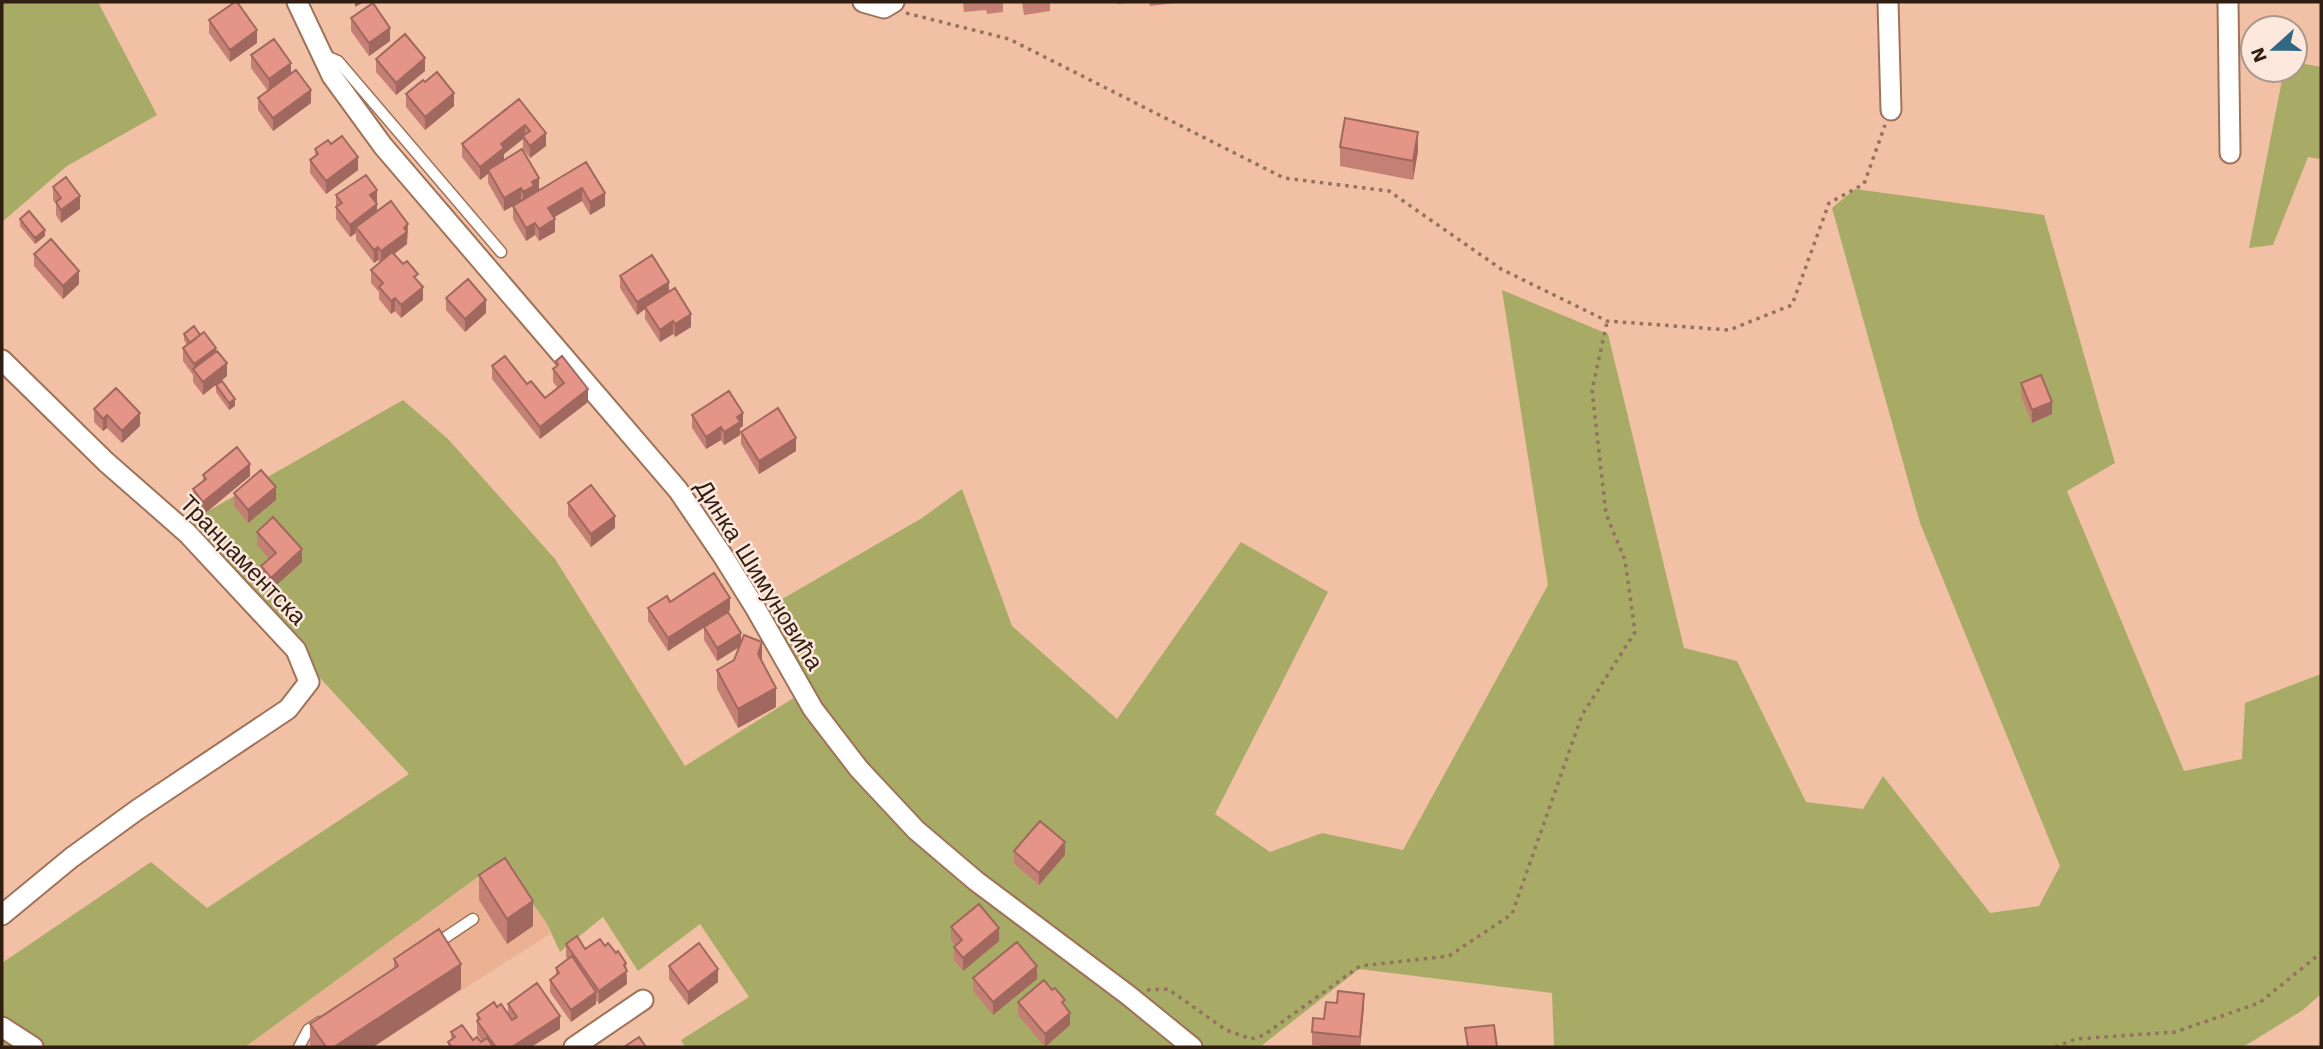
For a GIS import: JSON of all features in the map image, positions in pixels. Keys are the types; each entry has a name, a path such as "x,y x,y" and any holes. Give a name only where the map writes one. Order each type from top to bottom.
{"street":[{"name":"Динка Шимуновића","path":"297,2 320,54 346,98 383,146 678,490 723,556 813,709 859,769 916,830 976,881 1128,995 1192,1047"},
{"path":"863,2 889,5"},
{"path":"1888,2 1891,110"},
{"path":"2228,2 2230,153"},
{"name":"Транџаментска","path":"2,360 106,462 187,533 296,650 309,682 288,709 136,810 71,858 2,915"},
{"path":"574,1047 643,1000"},
{"path":"2,1027 33,1047"}],"lane":[{"path":"320,54 338,61 501,252"},
{"path":"429,948 472,919"},
{"path":"299,1047 308,1030 330,1015"}],"path":[{"path":"889,5 1009,38 1284,178 1389,191 1501,269 1608,321 1729,330 1792,305 1829,203 1864,184 1891,110"},
{"path":"1128,995 1151,989 1168,989 1226,1030 1251,1039 1264,1035 1360,966 1449,956 1512,914 1582,715 1635,632 1625,560 1606,514 1592,390 1608,321"},
{"path":"2055,1047 2076,1039 2175,1032 2259,1003 2321,953"}],"shaded area":[{"path":"501,860 546,922 550,934 373,1047 245,1047"}],"green space":[{"path":"2,2 98,2 157,115 67,166 2,222"},
{"path":"2309,65 2321,67 2321,159 2308,157 2273,245 2249,248 2281,84 2309,84"},
{"path":"1855,189 2044,215 2115,463 2067,491 2184,771 2242,759 2245,703 2321,674 2321,994 2303,1010 2243,1047 1554,1047 1552,993 1359,969 1260,1047 685,1047 681,1040 749,997 700,924 638,971 603,917 560,952 546,922 501,860 245,1047 2,1047 2,963 151,862 207,908 409,774 180,527 403,400 448,439 555,559 685,766 808,689 765,609 922,518 962,489 1012,626 1117,719 1241,542 1328,592 1215,814 1270,852 1322,833 1403,850 1548,585 1502,290 1608,334 1684,648 1737,661 1806,802 1863,809 1883,776 1990,913 2039,906 2060,866 1920,523 1832,208"}],"building":[{"path":"235,2 257,30 230,50 209,20"},
{"path":"373,3 390,28 369,43 351,18"},
{"path":"405,34 425,58 396,83 376,59"},
{"path":"274,39 291,63 269,79 251,55"},
{"path":"296,70 311,90 273,118 258,98"},
{"path":"437,72 454,93 425,117 406,94"},
{"path":"519,99 546,133 530,146 523,136 530,131 525,125 501,144 504,148 480,167 462,144"},
{"path":"1345,118 1418,132 1413,161 1340,147"},
{"path":"342,136 358,157 326,181 310,160 318,154 315,149 328,140 331,144"},
{"path":"522,149 539,178 532,182 534,186 523,192 521,188 504,198 488,170"},
{"path":"586,162 605,193 590,202 582,188 548,208 555,219 539,229 535,223 526,228 513,206"},
{"path":"366,175 377,190 370,195 377,204 350,225 336,207 342,203 336,195"},
{"path":"66,177 80,196 61,210 56,202 61,198 53,187"},
{"path":"391,201 408,224 404,228 407,232 381,251 378,247 374,250 356,227"},
{"path":"29,211 45,230 35,238 20,219"},
{"path":"51,239 79,271 63,286 34,254"},
{"path":"392,252 403,264 407,261 418,274 414,277 423,287 401,305 395,298 391,301 379,287 383,283 371,270"},
{"path":"652,255 669,282 637,302 620,276"},
{"path":"468,279 486,300 465,319 446,298"},
{"path":"675,288 691,314 660,330 645,307"},
{"path":"194,326 200,335 190,343 184,334"},
{"path":"204,332 216,348 194,364 183,348"},
{"path":"217,351 227,363 203,382 193,369"},
{"path":"505,356 527,384 531,381 545,398 564,383 553,369 562,356 588,389 540,427 492,366"},
{"path":"2041,375 2052,402 2032,410 2021,383"},
{"path":"222,381 235,399 229,403 216,385"},
{"path":"116,388 140,413 122,431 107,415 103,419 94,409"},
{"path":"729,391 743,413 737,417 740,422 724,432 721,427 706,437 692,415"},
{"path":"778,408 796,438 759,461 741,432"},
{"path":"237,447 250,464 203,502 193,489 206,479 203,475"},
{"path":"261,470 276,487 248,510 234,493"},
{"path":"591,485 615,516 591,534 568,503"},
{"path":"273,517 302,549 271,578 261,566 276,553 257,532"},
{"path":"714,573 730,598 668,638 648,608 667,596 670,602"},
{"path":"728,612 741,633 717,648 704,627"},
{"path":"744,635 762,642 758,654 776,688 738,709 717,670 734,660"},
{"path":"1040,821 1065,842 1039,873 1014,851"},
{"path":"505,858 533,901 507,919 479,875"},
{"path":"979,904 999,928 963,958 954,947 962,940 951,927"},
{"path":"439,929 461,964 334,1047 326,1047 310,1024 398,966 394,959"},
{"path":"577,936 585,949 600,939 605,946 608,943 616,953 618,951 626,963 624,965 627,971 599,991 566,944"},
{"path":"1017,942 1037,966 993,1002 973,978"},
{"path":"699,943 718,969 688,992 669,966"},
{"path":"572,956 596,992 571,1010 550,980 559,973 556,968"},
{"path":"1044,980 1065,1000 1062,1002 1070,1013 1045,1034 1018,1002"},
{"path":"537,983 560,1016 512,1047 496,1047 477,1021 480,1019 477,1014 494,1002 497,1007 501,1004 512,1020 517,1017 508,1004"},
{"path":"1338,991 1364,994 1360,1037 1312,1032 1313,1018 1324,1019 1326,1002 1337,1003"},
{"path":"462,1025 473,1040 477,1037 481,1042 487,1038 493,1047 452,1047 448,1042 455,1037 451,1032"},
{"path":"1494,1025 1497,1047 1468,1047 1465,1028"},
{"path":"639,1037 646,1047 624,1047"}]}
